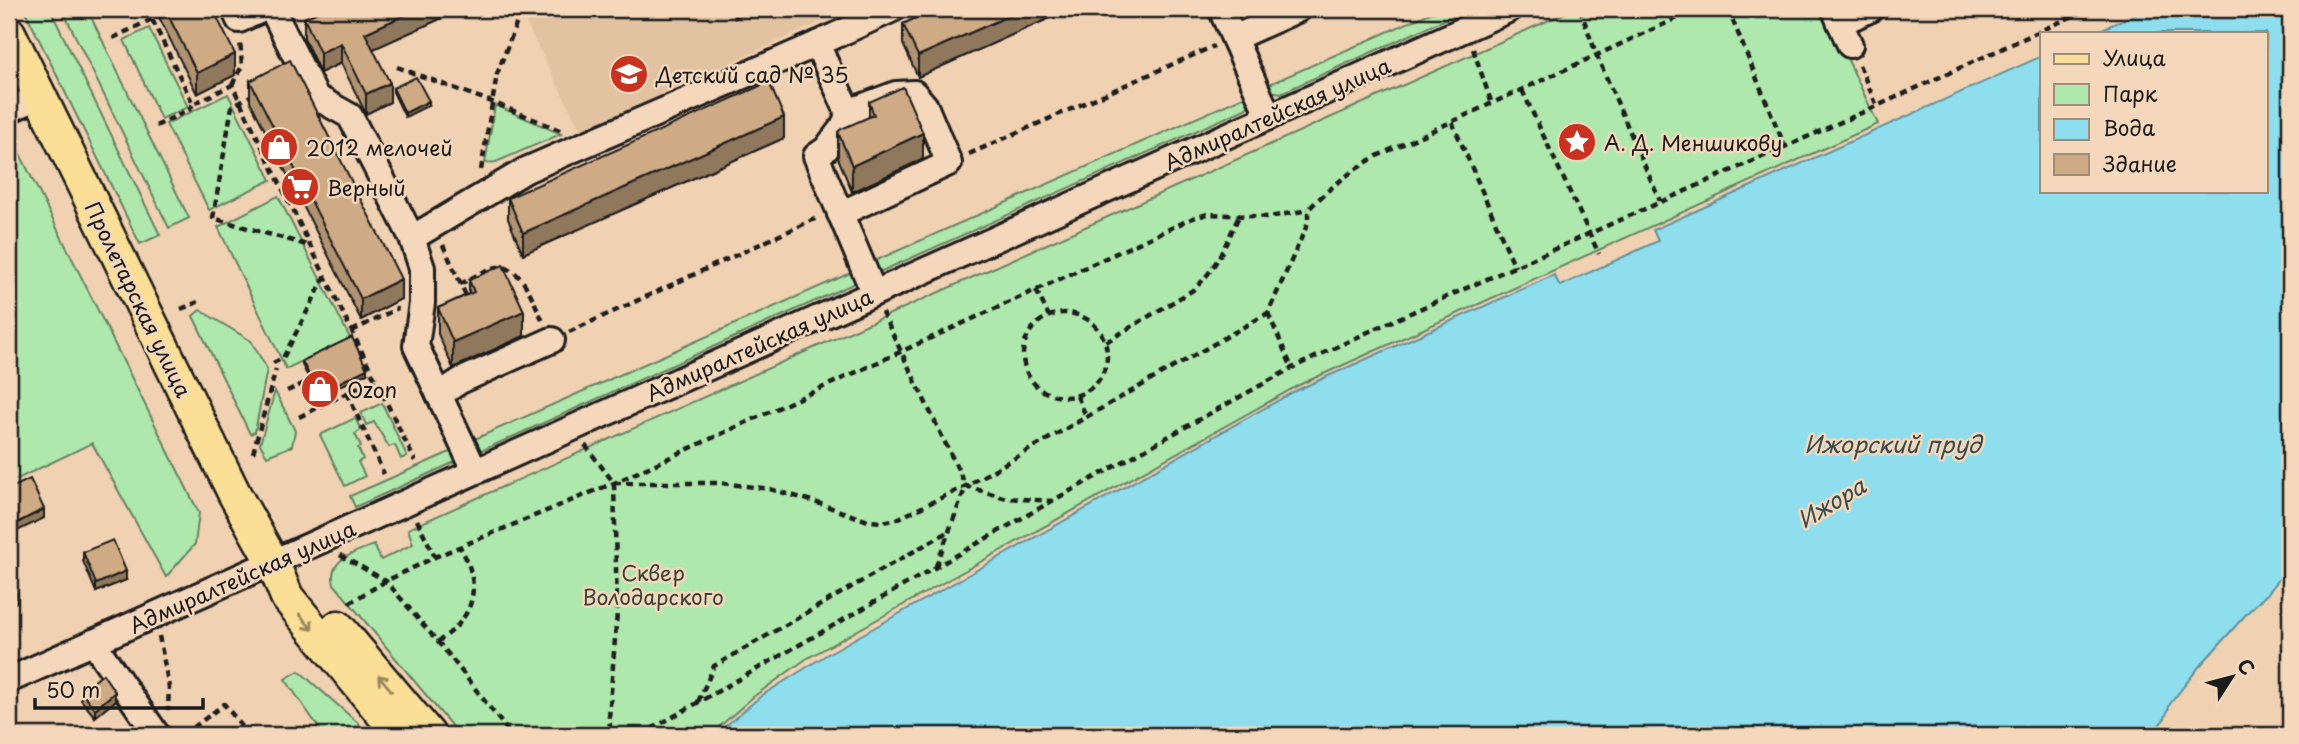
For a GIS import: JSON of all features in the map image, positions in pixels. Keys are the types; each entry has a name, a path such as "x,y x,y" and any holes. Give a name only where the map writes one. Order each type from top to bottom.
{"main road":[{"name":"Пролетарская улица","path":"9,33 235,495 273,563 287,597 400,735"},
{"name":"Пролетарская улица","path":"273,563 305,585 429,735"}],"street":[{"path":"236,14 264,9"},
{"path":"272,9 316,97 350,116 412,238 422,268 422,296 416,346 475,471"},
{"path":"412,238 526,170 893,9"},
{"path":"1221,9 1269,117"},
{"path":"1234,38 1298,9"},
{"path":"1842,26 1871,9"},
{"name":"Адмиралтейская улица","path":"9,680 475,471 878,302 1495,12"},
{"path":"817,44 848,112 845,124 827,149 816,156 878,302"},
{"path":"840,214 949,163 925,106 915,93 896,94 848,112"},
{"path":"9,110 40,96"},
{"path":"439,395 460,381 552,340"},
{"path":"93,642 157,735"}],"path":[{"path":"146,9 193,104"},
{"path":"492,190 481,170 492,102 497,74 522,9"},
{"path":"1580,9 1597,56 1660,201"},
{"path":"345,606 386,581 435,558 614,483 1193,218 1208,214 1269,217 1308,210 1322,195 1377,156 1697,9"},
{"path":"1728,9 1785,147"},
{"path":"641,735 1292,368 2088,9"},
{"path":"156,126 232,85 242,66 236,14"},
{"path":"113,38 152,19"},
{"path":"1842,26 1877,106"},
{"path":"949,163 1234,38"},
{"path":"1472,47 1492,104"},
{"path":"397,67 592,143"},
{"path":"232,85 415,461"},
{"path":"1522,90 1599,254"},
{"path":"261,91 232,106 213,218 310,247"},
{"path":"1452,122 1515,267"},
{"path":"614,483 721,483 770,489 868,521 897,519 966,486 1268,313 1308,223 1308,210"},
{"path":"460,284 497,267 510,270 520,277 527,288 552,340 829,213 840,214"},
{"path":"1106,342 1193,290 1205,280 1215,267 1239,216"},
{"path":"253,453 274,366 283,358 325,277"},
{"path":"1036,290 1049,316"},
{"path":"352,331 422,296"},
{"path":"181,309 198,302"},
{"path":"878,302 966,486 936,567"},
{"path":"1268,313 1292,368"},
{"path":"1077,314 1089,320 1106,342 1106,369 1089,391 1077,396 1062,398 1037,387 1028,376 1023,362 1026,341 1037,323 1049,316 1077,314"},
{"path":"299,417 375,379"},
{"path":"287,391 307,382"},
{"path":"347,393 384,474"},
{"path":"1077,396 1086,416"},
{"path":"584,444 614,483 617,612 609,718 611,735"},
{"path":"966,486 1006,498 1052,501"},
{"path":"419,524 435,558"},
{"path":"698,703 714,666 951,530"},
{"path":"437,642 459,625 472,600 473,582 469,563 460,547"},
{"path":"339,554 386,581 511,735"},
{"path":"153,615 169,687 168,711"},
{"path":"184,735 224,704 249,735"}],"shaded area":[{"name":"Детский сад № 35","path":"541,9 849,9 581,131 523,17"}],"green space":[{"path":"24,9 50,9 160,235 140,244"},
{"path":"62,9 87,9 189,218 169,228"},
{"path":"1439,9 1468,9 1281,93 1270,91 1265,86"},
{"name":"Сквер Володарского","path":"1574,9 1824,9 1878,124 1299,385 806,659 753,697 710,735 459,735 334,584 335,568 352,554 374,545 381,560 413,544 408,529"},
{"path":"149,28 188,107 161,119 124,40"},
{"path":"228,94 271,180 209,210 166,124"},
{"path":"1250,94 1249,105 1245,109 882,271 877,271 868,264"},
{"path":"495,105 561,134 496,162 485,163"},
{"path":"9,132 199,513 195,544 166,577 92,443 9,483"},
{"path":"278,196 350,338 286,369 218,227"},
{"path":"857,270 857,281 853,284 483,450 468,442"},
{"path":"200,310 251,341 267,369 255,432 250,434 193,316"},
{"path":"275,391 295,431 292,446 267,456 260,444"},
{"path":"382,403 407,456 401,459 395,445 389,447 374,422 366,425 361,413"},
{"path":"355,418 361,430 355,434 363,459 358,462 365,476 345,486 320,435"},
{"path":"457,449 455,462 355,507 350,496"},
{"path":"299,671 368,735 324,735 285,679"}],"water":[{"name":"Ижорский пруд","path":"2148,9 2290,9 2290,571 2284,573 2199,667 2170,704 2165,718 2151,735 715,735 761,696 831,652 1295,391 1554,275 1560,286 1658,241 1653,230 2040,57 2040,192 2268,192 2268,32 2095,32"}],"building":[{"path":"165,9 213,9 235,54 197,73"},
{"path":"325,9 418,9 365,33 390,83 366,94 341,43 320,53 304,18"},
{"path":"936,9 1024,9 918,56 903,24"},
{"path":"290,60 401,279 361,299 250,81"},
{"path":"416,77 429,101 405,113 393,88"},
{"path":"769,82 784,117 523,233 508,198"},
{"path":"903,87 923,133 852,166 838,132 874,115 869,102"},
{"path":"503,265 524,311 453,342 438,308 474,292 469,280"},
{"path":"352,337 367,369 318,393 302,361"},
{"path":"30,479 44,509 9,527 9,489"},
{"path":"113,540 126,571 96,584 83,552"},
{"path":"9,571 17,593 9,597"},
{"path":"103,674 115,692 95,709 81,692"}],"place":[{"name":"Детский сад № 35","path":"629,74"},
{"name":"А. Д. Меншикову","path":"1577,142"},
{"name":"2012 мелочей","path":"279,147"},
{"name":"Верный","path":"300,187"},
{"name":"Ozon","path":"320,389"}],"water label":[{"name":"Ижора","path":"1831,502"}]}
